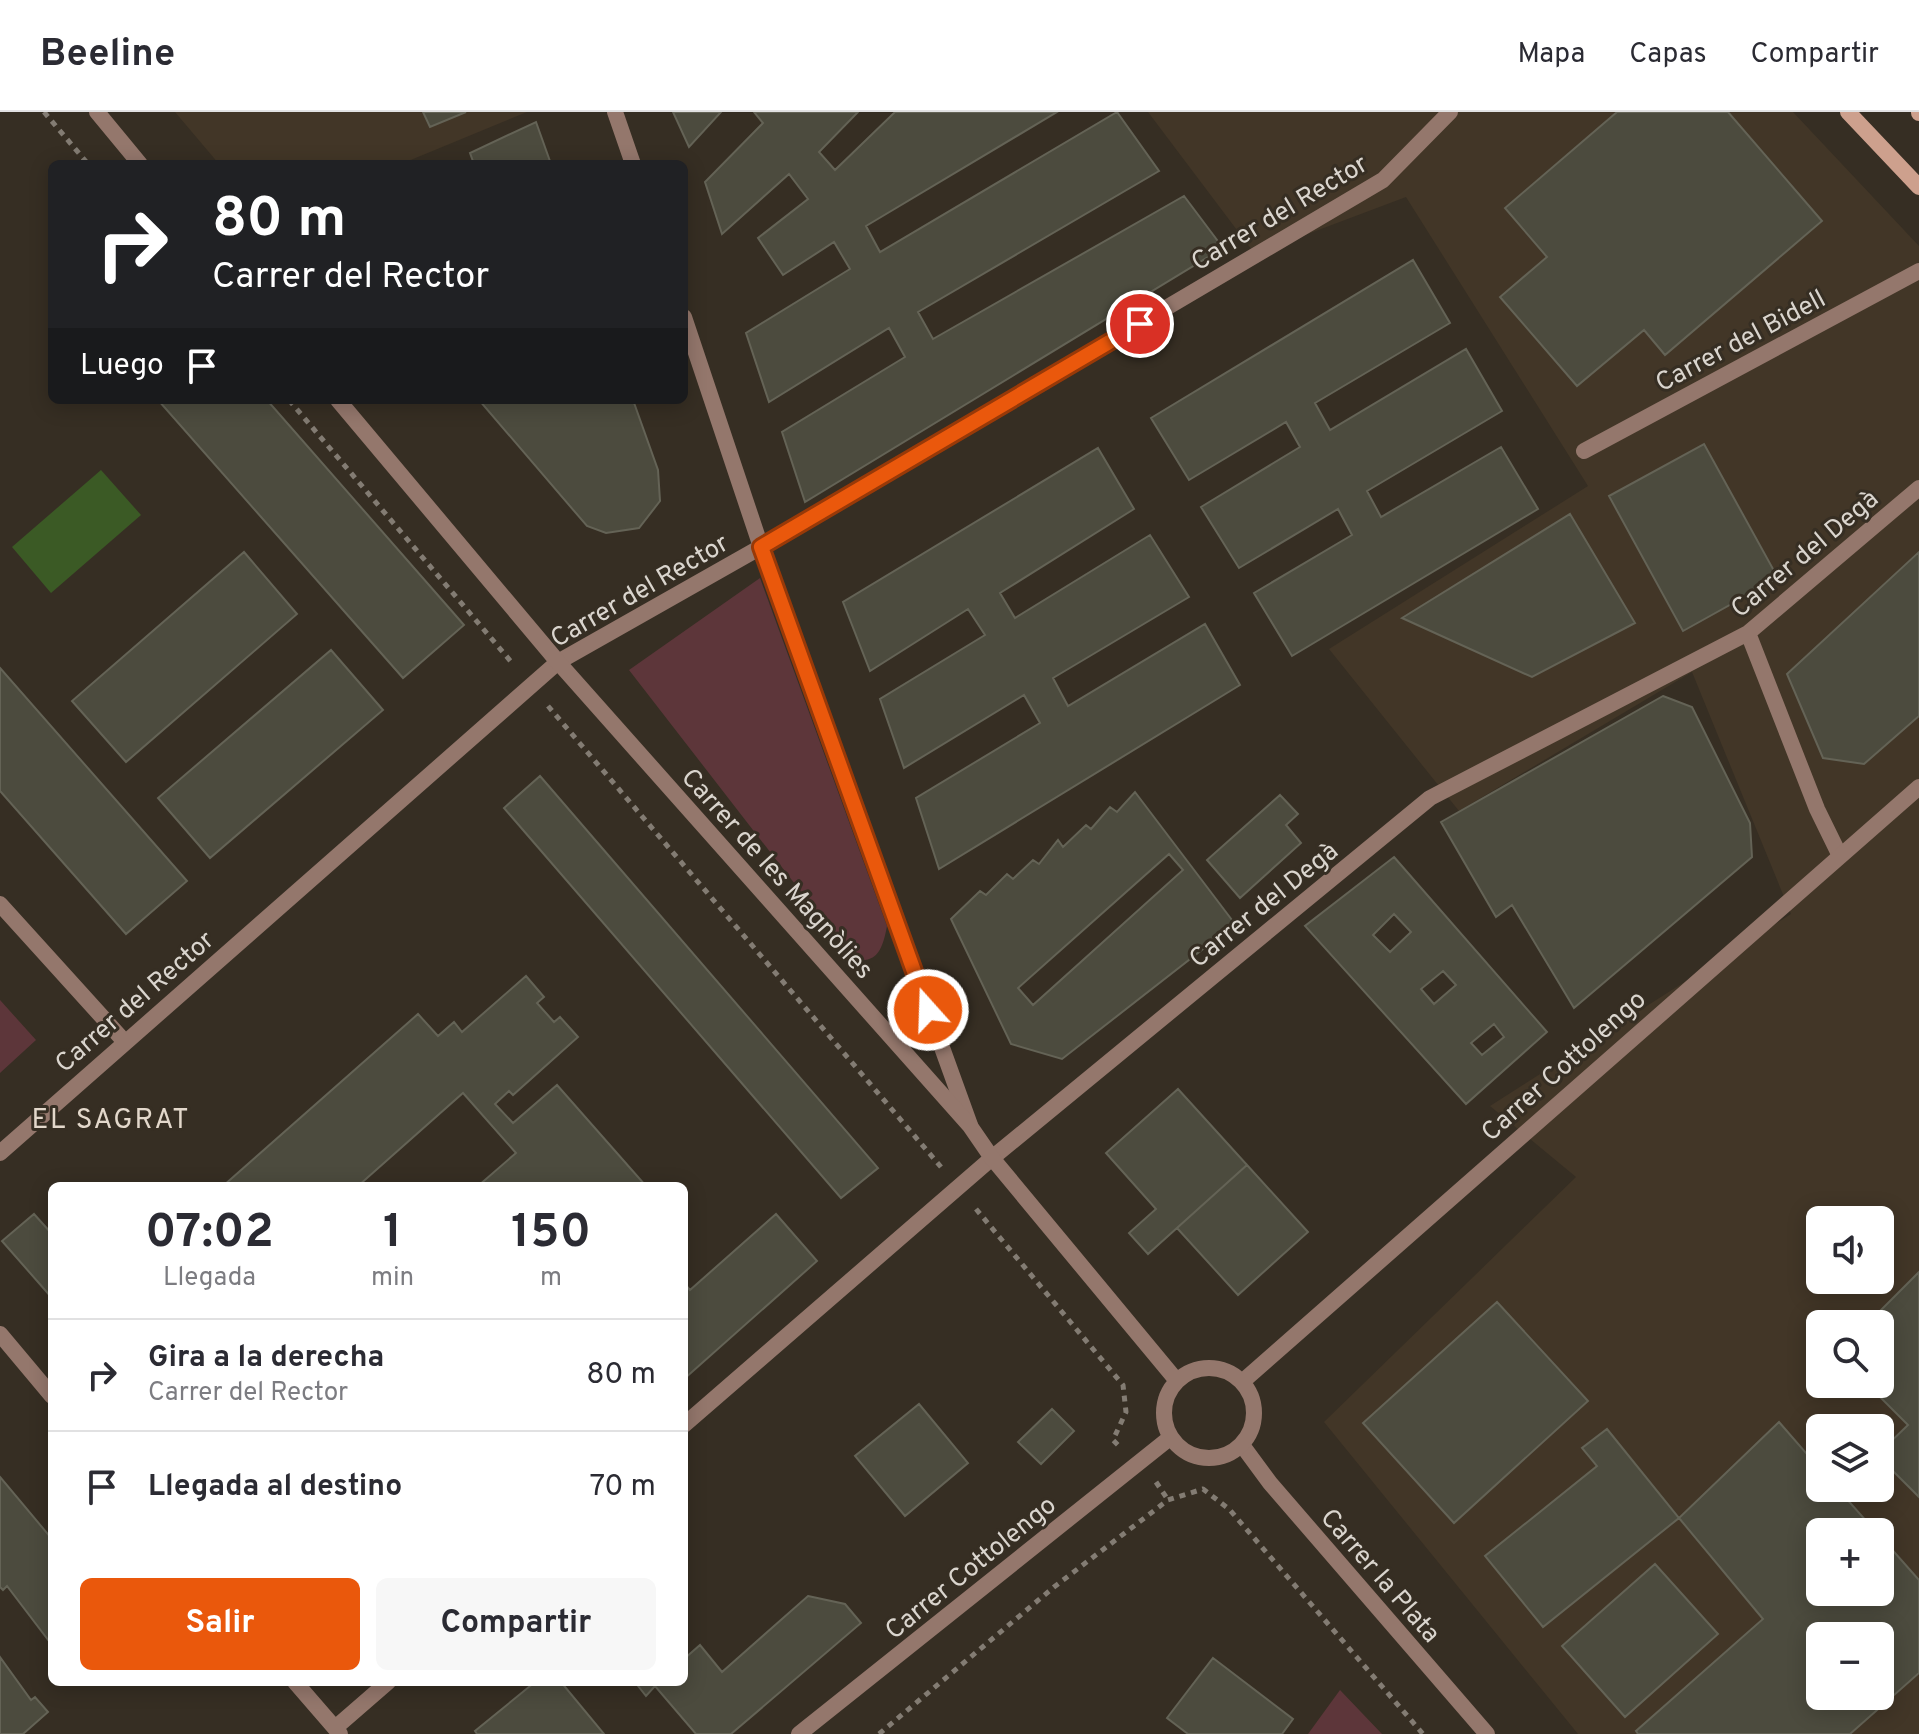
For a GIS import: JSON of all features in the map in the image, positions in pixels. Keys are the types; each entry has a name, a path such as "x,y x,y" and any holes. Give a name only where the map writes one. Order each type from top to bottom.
{"main road":[{"path":"1848,112 1919,187"}],"street":[{"path":"97,112 137,160"},
{"path":"615,112 632,160"},
{"name":"Carrer del Rector","path":"0,1153 558,662 761,547 1383,180 1450,112"},
{"name":"Carrer del Bidell","path":"1584,451 1919,271"},
{"path":"688,329 761,547 970,1126"},
{"name":"Carrer de les Magnòlies","path":"341,404 558,662 970,1126 992,1158 1177,1381"},
{"name":"Carrer del Degà","path":"688,1422 957,1187 1430,798 1748,633 1919,488"},
{"path":"1748,633 1817,809 1839,854"},
{"name":"Carrer Cottolengo","path":"1242,1382 1839,854 1919,787"},
{"path":"0,904 124,1041"},
{"path":"0,1334 48,1391"},
{"path":"1203,1368 1217,1369 1242,1382 1254,1407 1250,1434 1242,1445 1218,1458 1204,1458 1179,1448 1171,1437 1164,1408 1177,1381 1203,1368"},
{"name":"Carrer Cottolengo","path":"799,1734 1171,1437"},
{"name":"Carrer la Plata","path":"1242,1445 1270,1483 1487,1734"},
{"path":"298,1686 337,1731 384,1686"}],"path":[{"path":"44,112 85,160"},
{"path":"292,404 1123,1385 1126,1412 1113,1440 1168,1500"},
{"path":"879,1734 1054,1587 1168,1500 1203,1489 1229,1509 1423,1734"}],"shaded area":[{"path":"175,112 527,112 411,160 216,160"},
{"path":"1148,112 1793,112 1919,246 1919,1734 1578,1734 1324,1422 1576,1177 1490,1106 1791,914 1692,672 1459,811 1329,649 1588,486 1406,197 1255,254"},
{"path":"101,470 141,515 51,593 12,547"},
{"path":"760,578 887,926 878,953 868,959 853,959 629,670"},
{"path":"0,1000 36,1040 0,1073"},
{"path":"1340,1690 1382,1734 1308,1734"}],"building":[{"path":"423,112 466,112 430,127"},
{"path":"673,112 721,112 689,147"},
{"path":"754,112 858,112 819,152 835,170 895,112 1057,112 866,226 880,252 1117,112 1159,171 918,312 933,339 1184,196 1223,248 805,502 782,432 905,357 889,328 769,402 746,333 850,269 834,242 783,275 758,238 808,199 789,174 722,234 705,182 763,123"},
{"path":"1617,112 1728,112 1822,221 1665,355 1644,330 1577,386 1500,297 1547,257 1505,208"},
{"path":"536,122 550,160 473,160 470,153"},
{"path":"1413,260 1450,323 1315,403 1330,430 1466,349 1502,411 1367,491 1381,517 1501,447 1538,509 1292,656 1254,593 1352,535 1338,509 1239,568 1201,507 1300,447 1286,422 1189,480 1151,418"},
{"path":"162,404 271,404 464,625 403,678"},
{"path":"482,404 634,404 658,470 660,501 639,528 606,533 587,526"},
{"path":"1704,444 1778,578 1683,631 1609,496"},
{"path":"1098,448 1134,509 1000,593 1015,618 1150,535 1189,597 1053,678 1068,706 1205,624 1240,685 939,869 916,798 1040,723 1024,695 904,768 880,699 985,635 968,609 870,671 843,602"},
{"path":"1570,514 1635,623 1532,677 1402,618"},
{"path":"244,552 297,614 126,762 72,701"},
{"path":"1919,552 1919,716 1864,764 1823,758 1787,674"},
{"path":"331,650 383,710 210,858 158,798"},
{"path":"0,668 187,881 126,934 0,791"},
{"path":"1663,696 1692,707 1750,823 1752,857 1574,1008 1512,905 1496,917 1441,822"},
{"path":"540,776 878,1168 841,1198 504,808"},
{"path":"1135,792 1235,924 1062,1059 1011,1044 951,919 980,891 986,895 1007,874 1013,879 1033,860 1039,864 1058,840 1063,847 1086,825 1091,829 1110,807 1117,812","holes":["1169,854 1183,870 1033,1005 1018,988"]},
{"path":"1280,795 1298,814 1286,825 1301,843 1240,898 1207,860"},
{"path":"1394,857 1547,1032 1466,1104 1305,926","holes":["1394,914 1411,932 1390,952 1373,935","1443,971 1456,985 1434,1004 1421,989","1494,1024 1504,1037 1482,1055 1471,1043"]},
{"path":"526,976 544,997 537,1003 554,1022 560,1017 578,1037 513,1095 509,1091 495,1104 513,1123 557,1085 642,1182 483,1182 516,1153 463,1093 363,1182 228,1182 418,1014 438,1036 454,1022 462,1032"},
{"path":"1178,1089 1247,1165 1148,1254 1129,1233 1156,1209 1106,1153"},
{"path":"1247,1165 1308,1232 1238,1295 1177,1228"},
{"path":"34,1214 48,1230 48,1293 2,1241"},
{"path":"776,1214 817,1261 688,1375 688,1288 690,1290"},
{"path":"1919,1272 1919,1497 1894,1472 1894,1438 1908,1425 1881,1398 1894,1398 1894,1310 1881,1310"},
{"path":"1497,1302 1588,1401 1454,1523 1363,1423"},
{"path":"919,1404 968,1463 905,1516 855,1456"},
{"path":"1052,1409 1074,1431 1041,1464 1018,1442"},
{"path":"1779,1422 1806,1453 1806,1502 1849,1502 1864,1518 1806,1518 1806,1606 1894,1606 1894,1552 1919,1580 1919,1673 1894,1695 1894,1622 1806,1622 1806,1710 1877,1710 1850,1734 1638,1734 1636,1731 1763,1619 1679,1518"},
{"path":"1607,1429 1679,1518 1543,1627 1485,1556 1597,1466 1582,1448"},
{"path":"0,1477 48,1534 48,1640 7,1586 3,1590 0,1587"},
{"path":"1655,1564 1718,1634 1625,1717 1562,1646"},
{"path":"808,1596 845,1604 861,1623 731,1734 696,1734 655,1686 688,1686 688,1656 700,1645 722,1672"},
{"path":"0,1657 31,1700 35,1697 48,1712 23,1734 0,1734"},
{"path":"1213,1658 1293,1719 1282,1734 1188,1734 1167,1718"},
{"path":"530,1686 564,1686 604,1734 477,1734 475,1731"},
{"path":"638,1686 655,1686 646,1696"}],"district":[{"name":"EL SAGRAT","path":"111,1118"}],"route":[{"path":"928,1010 761,547 1140,324"}]}
